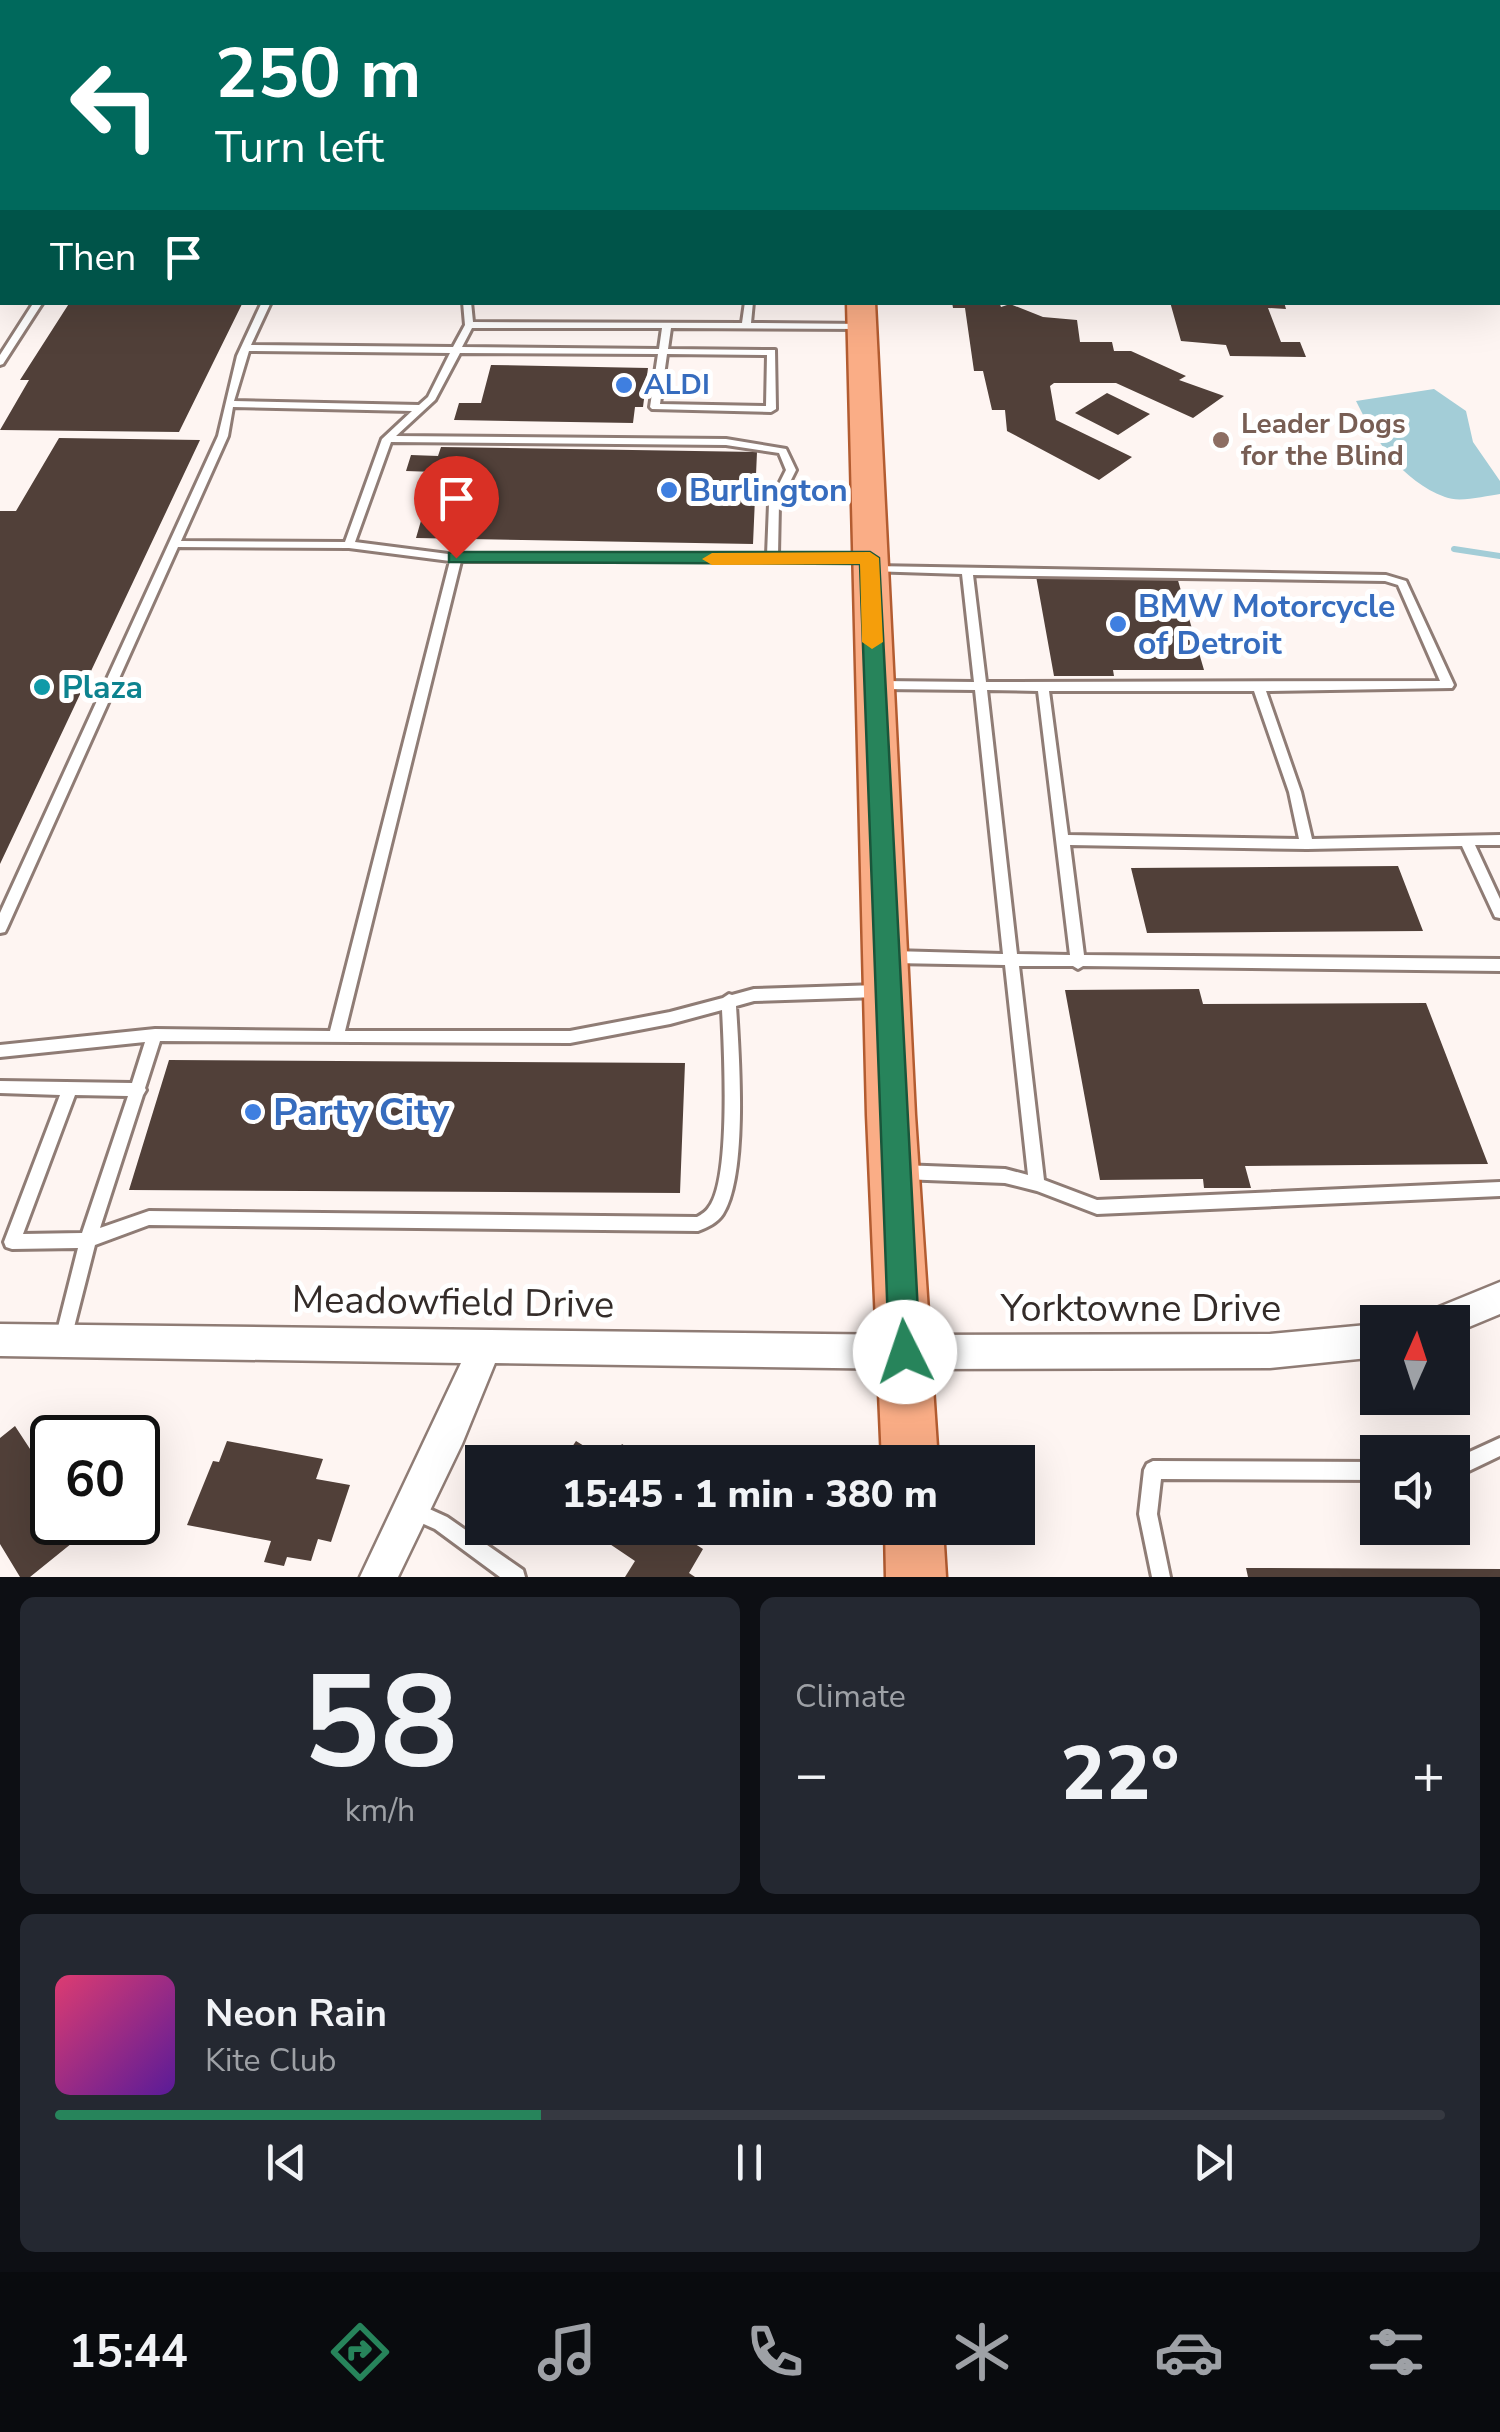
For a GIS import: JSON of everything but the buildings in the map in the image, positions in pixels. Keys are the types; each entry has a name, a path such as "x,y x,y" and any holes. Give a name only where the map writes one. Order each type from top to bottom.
{"main road":[{"path":"862,314 894,1172 909,1445"},
{"path":"915,1545 916,1577"}],"street":[{"path":"1470,1310 1500,1298"},
{"name":"Meadowfield Drive","path":"0,1340 905,1352"},
{"name":"Yorktowne Drive","path":"905,1352 1270,1351 1360,1342"},
{"path":"379,1577 457,1417 486,1345"}],"lane":[{"path":"0,362 37,305"},
{"path":"0,928 223,436 246,348 267,305"},
{"path":"349,545 387,440 432,398 469,325 467,305"},
{"path":"746,324 749,305"},
{"path":"469,325 746,324 862,314"},
{"path":"246,348 456,351 664,352 772,352 771,408 656,407 664,352 667,326"},
{"path":"229,404 419,408"},
{"path":"387,440 726,442 772,448 783,452 791,470 774,504 772,559"},
{"path":"174,544 349,545 456,558 772,559 967,571 1386,578 1402,583 1448,685 1260,690 874,685"},
{"path":"336,1037 456,558"},
{"path":"967,571 1038,1184"},
{"path":"1042,688 1078,963"},
{"path":"1260,690 1295,792 1306,844"},
{"path":"1062,840 1306,844 1500,840"},
{"path":"1466,842 1500,913"},
{"path":"0,1051 155,1035 570,1037 670,1018 729,1000 886,974 1011,960 1500,965"},
{"path":"69,1090 6,1248 88,1240 150,1218 698,1224 712,1217 720,1203 727,1166 729,1000"},
{"path":"62,1340 88,1240 155,1035"},
{"path":"0,1087 139,1090"},
{"path":"894,1172 1005,1176 1097,1207 1500,1189"},
{"path":"1470,1462 1500,1448"},
{"path":"1160,1577 1148,1514 1153,1470 1360,1471"},
{"path":"411,1510 442,1523 516,1577"}],"water":[{"path":"1434,389 1466,411 1473,442 1500,481 1500,494 1457,499 1416,481 1391,458 1356,401"}],"waterway":[{"path":"1454,549 1500,556"}],"slow traffic":[{"path":"712,559 870,558 872,642"}],"place":[{"name":"ALDI","path":"624,385"},
{"name":"Leader Dogs for the Blind","path":"1221,440"},
{"name":"Burlington","path":"669,490"},
{"name":"BMW Motorcycle of Detroit","path":"1118,624"},
{"name":"Plaza","path":"42,687"},
{"name":"Party City","path":"253,1112"}],"route":[{"path":"456,558 870,558 891,1115 905,1352"}]}
